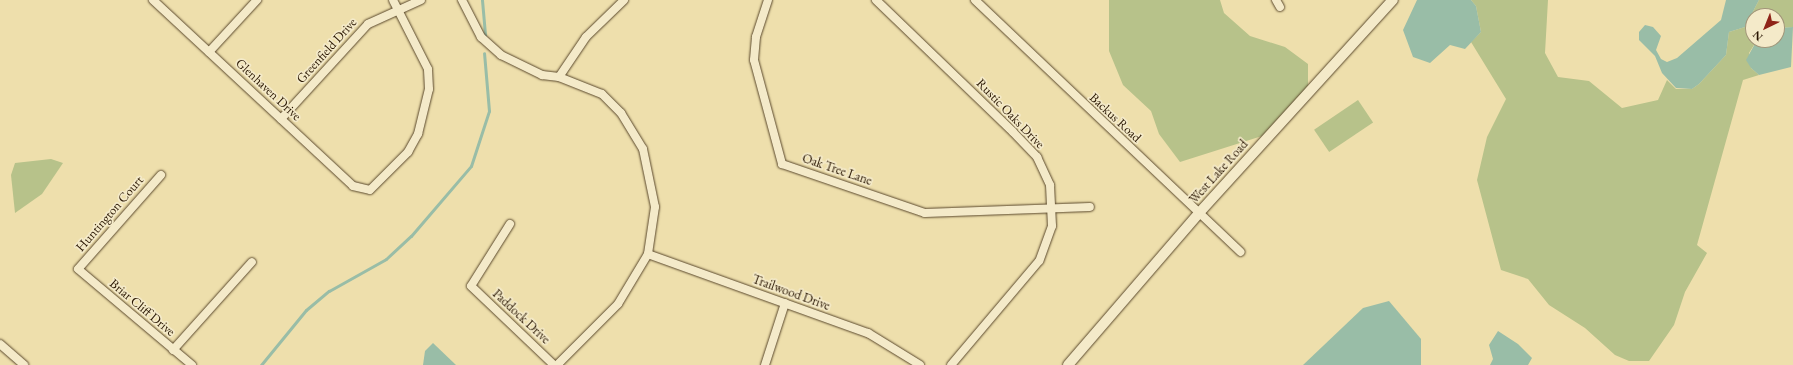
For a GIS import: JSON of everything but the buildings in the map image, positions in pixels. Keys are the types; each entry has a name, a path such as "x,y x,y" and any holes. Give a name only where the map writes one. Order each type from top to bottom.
{"street":[{"name":"Glenhaven Drive","path":"153,0 353,186 370,190 408,152 418,134 429,89 428,69 399,11"},
{"path":"210,52 257,0"},
{"path":"393,0 399,11"},
{"name":"Greenfield Drive","path":"281,119 368,24 420,0"},
{"path":"462,0 481,37 501,55 542,75 559,77 602,94 621,112 643,149 655,207 648,254 618,304 556,365"},
{"path":"559,77 586,37 624,0"},
{"name":"Oak Tree Lane","path":"768,0 756,37 754,60 782,164 925,213 1052,211"},
{"name":"Rustic Oaks Drive","path":"876,0 1036,157 1050,185 1052,211 1051,235 1039,261 951,365"},
{"name":"Backus Road","path":"975,0 1241,252"},
{"name":"West Lake Road","path":"1068,365 1199,213 1393,0"},
{"name":"Huntington Court","path":"78,269 160,175"},
{"path":"1052,211 1090,207"},
{"name":"Paddock Drive","path":"510,224 471,286 556,365"},
{"name":"Trailwood Drive","path":"648,254 868,333 920,365"},
{"path":"173,350 252,262"},
{"name":"Briar Cliff Drive","path":"78,269 192,365"},
{"path":"765,365 785,303"},
{"path":"0,344 24,365"}],"shaded area":[{"path":"1109,0 1220,0 1224,13 1250,36 1285,47 1308,64 1308,86 1262,136 1180,162 1159,134 1151,111 1123,85 1109,51"},
{"path":"1417,0 1471,0 1476,6 1481,32 1465,49 1450,45 1430,63 1413,57 1403,30"},
{"path":"1471,0 1548,0 1545,53 1558,77 1589,81 1622,108 1658,100 1667,80 1676,89 1692,89 1699,84 1726,55 1729,32 1745,27 1745,48 1752,48 1749,53 1751,68 1759,75 1743,80 1697,245 1707,253 1685,292 1674,325 1649,361 1629,361 1615,355 1585,328 1549,305 1528,279 1501,270 1477,180 1487,137 1506,99 1471,42 1481,32 1476,6"},
{"path":"1726,0 1759,0 1755,8 1745,8 1745,27 1729,32 1726,55 1699,84 1692,89 1676,88 1662,73 1655,56 1639,40 1639,32 1645,25 1653,27 1661,36 1656,50 1661,59 1667,62 1677,58 1721,20"},
{"path":"1759,0 1793,0 1793,27 1785,28 1785,8 1755,8"},
{"path":"1793,27 1791,67 1759,75 1751,68 1746,60 1753,48 1785,48 1785,28"},
{"path":"1358,100 1373,122 1329,152 1314,130"},
{"path":"51,159 63,163 42,194 15,213 11,175 15,163"},
{"path":"1389,301 1421,339 1421,365 1303,365 1363,308"},
{"path":"1498,331 1518,344 1532,358 1528,365 1490,365 1493,359 1489,345"},
{"path":"433,343 456,365 423,365 425,351"}],"waterway":[{"path":"482,0 485,35"},
{"path":"261,365 306,310 329,291 386,259 411,236 471,166 489,111 484,53"}]}
